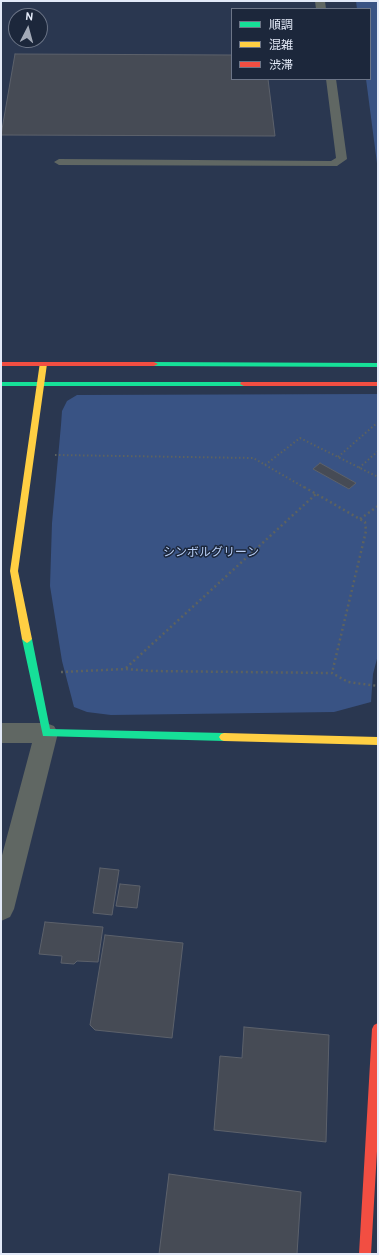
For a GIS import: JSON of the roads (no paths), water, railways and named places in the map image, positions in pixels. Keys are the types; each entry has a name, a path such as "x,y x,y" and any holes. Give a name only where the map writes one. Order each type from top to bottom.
{"street":[{"path":"1,364 378,365"},
{"path":"1,909 46,733 35,675 11,571 31,454 43,364"},
{"path":"1,384 378,384"},
{"path":"1,733 378,741"},
{"path":"365,1254 378,1029"}],"lane":[{"path":"59,162 333,164 342,159 342,154 331,80"}],"park label":[{"name":"シンボルグリーン","path":"211,554"}]}
